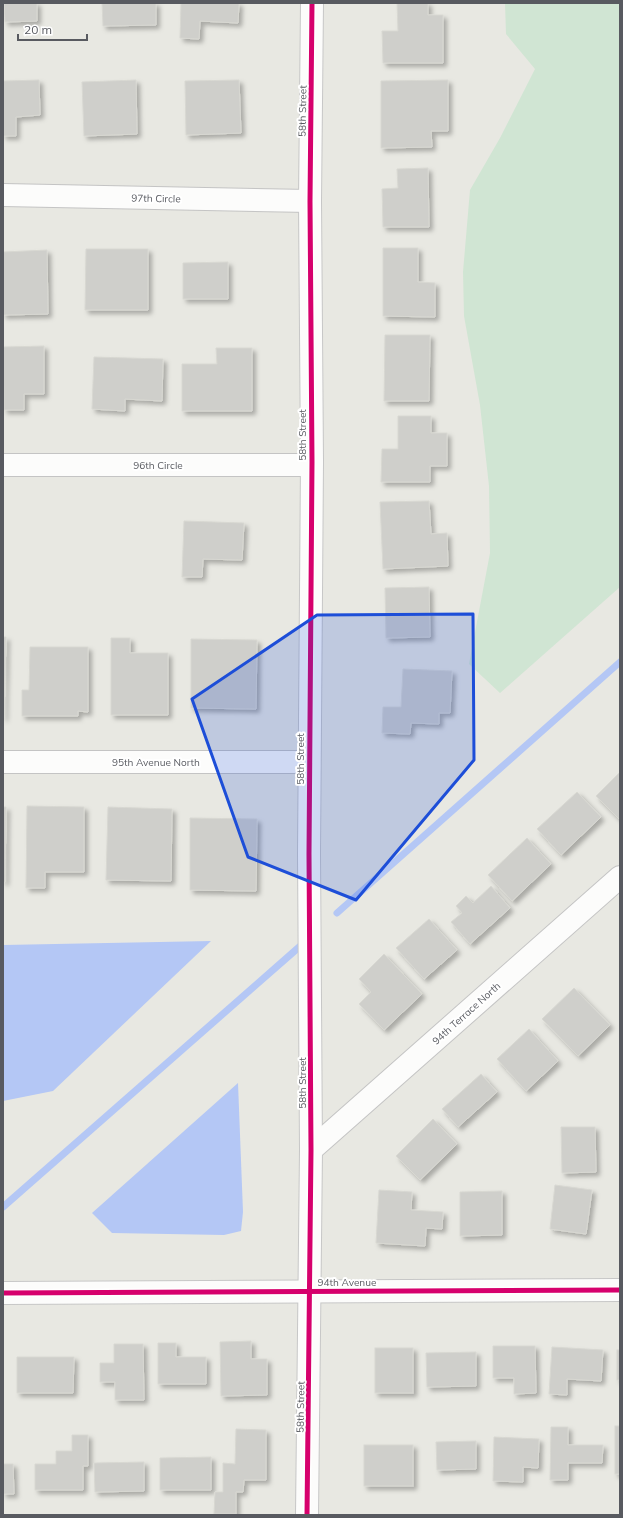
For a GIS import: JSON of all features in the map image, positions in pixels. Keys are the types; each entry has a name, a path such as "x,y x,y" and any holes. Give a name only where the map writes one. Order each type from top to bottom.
{"street":[{"name":"58th Street","path":"307,1515 311,1291 309,762 312,462 310,200 312,3"},
{"name":"97th Circle","path":"3,195 310,200"},
{"name":"96th Circle","path":"3,465 300,465 312,462"},
{"name":"95th Avenue North","path":"3,762 309,762"},
{"name":"94th Terrace North","path":"311,1150 620,877"},
{"name":"94th Avenue","path":"3,1293 620,1290"}],"highlighted area":[{"path":"473,614 474,760 356,900 248,857 192,699 317,615"}],"green space":[{"path":"505,3 620,3 620,587 500,693 469,664 490,553 489,486 480,405 464,316 463,272 470,190 500,138 535,69 506,34"}],"water":[{"path":"211,941 53,1091 3,1101 3,945"},
{"path":"238,1083 243,1212 241,1231 224,1235 112,1233 92,1213"}],"building":[{"path":"4,3 37,3 37,21 5,22"},
{"path":"102,3 156,3 156,25 103,26"},
{"path":"181,3 239,3 238,23 200,21 199,39 180,38"},
{"path":"397,3 428,3 428,15 443,15 443,63 383,63 382,31 398,31"},
{"path":"39,80 40,115 16,117 16,136 3,136 3,81"},
{"path":"136,80 137,134 84,136 82,82"},
{"path":"239,80 241,133 186,135 185,81"},
{"path":"448,80 448,131 431,131 432,147 381,148 381,81"},
{"path":"428,168 429,227 383,227 382,189 398,188 397,169"},
{"path":"383,248 418,248 418,282 435,283 435,317 383,316"},
{"path":"86,249 148,249 148,310 85,310"},
{"path":"47,250 48,314 3,315 3,252"},
{"path":"228,262 228,299 183,299 183,263"},
{"path":"385,335 430,335 429,401 384,401"},
{"path":"44,346 44,394 24,394 24,410 4,410 3,347"},
{"path":"216,348 252,348 252,411 182,411 182,364 217,364"},
{"path":"94,357 163,359 162,401 125,399 125,411 92,409"},
{"path":"398,416 431,416 431,433 447,433 447,466 430,466 430,482 381,482 382,449 398,449"},
{"path":"429,501 431,534 447,533 448,566 383,569 380,502"},
{"path":"184,521 244,523 242,560 203,559 202,577 182,577"},
{"path":"429,587 430,637 386,638 385,588"},
{"path":"3,637 6,637 4,718 3,718"},
{"path":"111,638 130,638 130,653 168,653 168,715 111,715"},
{"path":"191,639 257,640 256,709 191,708"},
{"path":"30,647 88,647 88,712 78,711 78,716 22,716 22,690 29,690"},
{"path":"403,669 452,671 450,713 439,713 439,724 411,723 410,734 382,733 383,707 401,707"},
{"path":"620,772 620,818 619,819 596,796"},
{"path":"577,792 601,817 561,855 537,829"},
{"path":"27,806 84,807 84,872 45,872 45,888 26,888"},
{"path":"3,807 6,807 5,882 3,882"},
{"path":"108,807 172,809 171,881 106,880"},
{"path":"190,818 257,819 256,891 190,890"},
{"path":"527,838 551,864 512,901 488,875"},
{"path":"491,886 510,908 470,944 451,922 462,913 456,906 466,896 473,903"},
{"path":"429,919 457,950 424,979 396,948"},
{"path":"384,954 422,994 384,1030 359,1004 371,992 359,979"},
{"path":"574,988 610,1025 578,1056 542,1019"},
{"path":"529,1029 558,1061 526,1091 497,1059"},
{"path":"481,1074 497,1092 458,1127 442,1109"},
{"path":"433,1119 457,1144 420,1180 396,1156"},
{"path":"561,1127 595,1127 596,1172 562,1173"},
{"path":"555,1185 592,1190 586,1234 550,1229"},
{"path":"379,1190 412,1192 411,1210 443,1212 442,1229 426,1228 425,1246 376,1243"},
{"path":"502,1191 502,1235 460,1236 460,1192"},
{"path":"251,1341 251,1359 267,1359 267,1395 221,1396 220,1342"},
{"path":"158,1343 176,1343 176,1357 206,1357 206,1384 158,1384"},
{"path":"114,1344 143,1344 144,1400 115,1400 115,1382 100,1382 100,1363 114,1363"},
{"path":"493,1346 535,1346 536,1393 514,1394 514,1378 493,1378"},
{"path":"552,1347 603,1350 601,1381 567,1379 567,1395 549,1394"},
{"path":"375,1348 413,1348 413,1393 375,1393"},
{"path":"617,1350 620,1350 620,1380 617,1380"},
{"path":"476,1352 476,1386 427,1387 426,1353"},
{"path":"17,1357 74,1357 73,1393 17,1393"},
{"path":"615,1426 620,1426 620,1474 615,1474"},
{"path":"551,1427 568,1427 568,1445 603,1445 602,1463 568,1463 568,1480 550,1480"},
{"path":"236,1429 266,1430 266,1480 244,1480 243,1492 236,1492 236,1514 214,1514 215,1492 223,1492 223,1463 235,1464"},
{"path":"72,1435 88,1435 88,1466 83,1466 83,1490 35,1490 35,1464 56,1464 56,1451 72,1451"},
{"path":"494,1437 539,1439 538,1468 523,1467 523,1482 493,1481"},
{"path":"476,1441 476,1469 437,1470 436,1442"},
{"path":"364,1445 413,1445 413,1486 364,1486"},
{"path":"211,1457 211,1490 160,1490 160,1458"},
{"path":"144,1462 144,1491 95,1492 94,1463"},
{"path":"3,1464 13,1464 14,1494 3,1494"}],"waterway":[{"path":"337,913 620,662"},
{"path":"3,1207 306,941"}],"cycle path":[{"path":"307,1515 311,1150 309,854 312,462 310,201 312,3"},
{"path":"3,1293 620,1290"}]}
